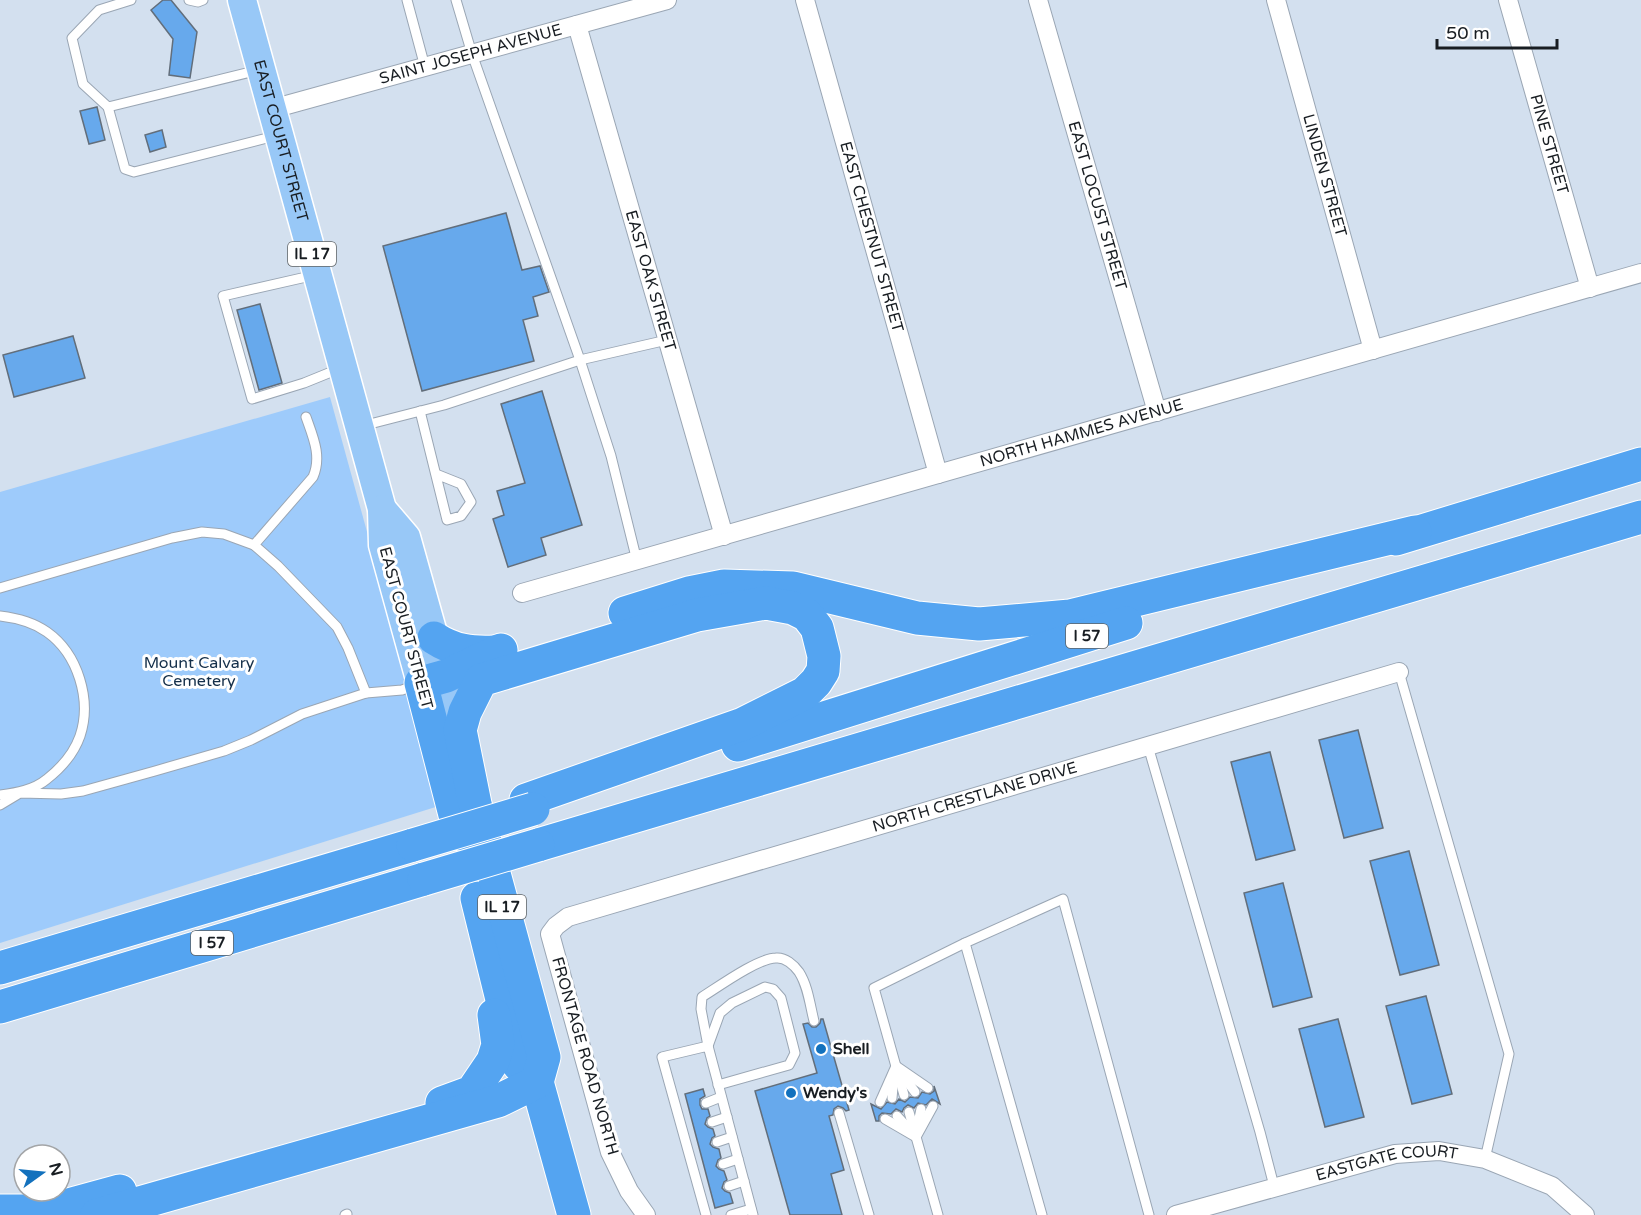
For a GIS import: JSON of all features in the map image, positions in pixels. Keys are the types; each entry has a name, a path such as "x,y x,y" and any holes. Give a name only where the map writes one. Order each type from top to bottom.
{"highway":[{"name":"I 57","path":"0,968 426,841 530,804 1641,464"},
{"name":"I 57","path":"0,1007 1641,517"},
{"path":"460,730 465,712 488,666 689,593 724,586 793,588 917,618 979,624 1070,616 1415,532"},
{"path":"433,679 697,615 766,603 793,608 807,615 818,628 825,656 823,671 805,693 743,724 530,804"},
{"path":"434,638 456,650 468,653 488,666"},
{"name":"EAST COURT STREET","path":"433,679 486,932 519,1064 537,1082 574,1215"},
{"name":"IL 17","path":"460,730 478,815 544,1057 537,1082"},
{"path":"0,1031 352,902"},
{"path":"475,1099 498,1045 497,1029 479,955 486,932"},
{"path":"0,1211 47,1211 446,1101 475,1099 498,1101 537,1082"},
{"path":"97,1215 475,1099 494,1110 521,1119 539,1132 556,1151"}],"main road":[{"name":"EAST COURT STREET","path":"242,0 382,509 383,545 433,679"},
{"name":"IL 17","path":"382,509 406,537 434,638 433,679 460,730"}],"street":[{"name":"SAINT JOSEPH AVENUE","path":"276,122 425,67 667,0"},
{"name":"EAST CHESTNUT STREET","path":"805,0 938,474"},
{"name":"EAST LOCUST STREET","path":"1038,0 1157,412"},
{"name":"LINDEN STREET","path":"1276,0 1373,350"},
{"name":"PINE STREET","path":"1508,0 1590,288"},
{"name":"EAST OAK STREET","path":"577,25 724,537"},
{"name":"NORTH HAMMES AVENUE","path":"522,593 1641,273"},
{"name":"NORTH CRESTLANE DRIVE","path":"556,926 568,917 1399,672"},
{"name":"FRONTAGE ROAD NORTH","path":"556,926 550,934 610,1152 628,1191 646,1215"},
{"name":"EASTGATE COURT","path":"1176,1215 1395,1154 1439,1151 1485,1159 1552,1186 1585,1215"}],"lane":[{"path":"131,0 99,10 72,38 83,84 108,107 125,169 134,172 276,122"},
{"path":"189,0 198,2 203,0"},
{"path":"407,0 425,67"},
{"path":"456,0 472,54 580,360 611,456 637,561"},
{"path":"108,107 261,70"},
{"path":"317,274 223,296 252,399 343,368"},
{"path":"359,426 420,411 580,360 667,340"},
{"path":"420,411 447,520 461,516 471,502 461,484 436,474"},
{"path":"254,545 314,477 318,465 317,451 306,417"},
{"path":"0,588 172,538 202,532 224,534 254,545 278,566 337,627 366,693"},
{"path":"0,616 22,619 48,633 68,653 81,679 85,707 80,736 67,761 46,781 0,805"},
{"path":"1399,672 1509,1054 1485,1159"},
{"path":"0,795 61,794 83,791 224,751 302,714 366,693 402,690 433,679"},
{"path":"1148,746 1274,1186"},
{"path":"904,1095 874,988 1063,899 1149,1215"},
{"path":"965,944 1042,1215"},
{"path":"731,1215 752,1212 708,1046 700,1009 702,997 765,960 778,957 789,961 798,971 805,986 814,1021"},
{"path":"708,1046 720,1013 732,1003 765,987 773,989 781,998 795,1053 789,1065 718,1085"},
{"path":"706,1215 662,1057 708,1046"},
{"path":"896,1066 928,1088"},
{"path":"896,1066 915,1092"},
{"path":"892,1098 896,1066"},
{"path":"880,1102 896,1066"},
{"path":"706,1103 721,1097"},
{"path":"916,1137 933,1106"},
{"path":"677,1111 688,1108"},
{"path":"916,1137 921,1109"},
{"path":"839,1113 869,1215"},
{"path":"909,1113 938,1215"},
{"path":"897,1116 916,1137"},
{"path":"712,1122 727,1117"},
{"path":"885,1119 916,1137"},
{"path":"683,1131 694,1128"},
{"path":"717,1142 732,1137"},
{"path":"688,1151 699,1148"},
{"path":"723,1164 738,1159"},
{"path":"694,1172 705,1169"},
{"path":"729,1186 744,1181"},
{"path":"700,1194 711,1192"}],"green space":[{"name":"Mount Calvary Cemetery","path":"330,397 442,805 0,943 0,492"}],"building":[{"path":"163,0 171,0 197,32 190,78 169,75 173,39 151,10"},
{"path":"97,107 105,140 89,144 80,111"},
{"path":"162,130 166,147 150,152 145,135"},
{"path":"506,213 522,270 540,266 549,292 533,297 538,316 523,320 534,361 422,391 383,246"},
{"path":"260,304 282,383 259,390 237,310"},
{"path":"73,336 85,378 14,397 3,355"},
{"path":"542,391 582,525 541,538 546,555 508,567 493,519 504,515 497,491 525,483 501,404"},
{"path":"1358,730 1383,828 1344,838 1319,740"},
{"path":"1270,752 1295,850 1256,860 1231,762"},
{"path":"1409,851 1439,965 1400,975 1370,861"},
{"path":"1283,883 1312,997 1273,1007 1244,893"},
{"path":"1426,996 1452,1094 1412,1104 1386,1006"},
{"path":"823,1019 849,1110 846,1111 838,1106 834,1109 833,1115 829,1116 844,1170 831,1174 842,1215 790,1215 755,1091 817,1073 803,1024 808,1023 816,1027"},
{"path":"1338,1019 1364,1117 1325,1127 1299,1029"},
{"path":"934,1086 940,1104 932,1099 926,1105 918,1103 914,1108 908,1105 902,1112 896,1109 891,1114 882,1113 879,1121 876,1121 871,1104 881,1109 887,1102 895,1104 899,1099 905,1102 910,1097 918,1098 922,1092 930,1094 934,1091"},
{"path":"703,1089 705,1096 700,1099 700,1105 702,1109 708,1109 710,1116 705,1124 713,1129 715,1136 710,1144 719,1149 721,1158 716,1166 724,1171 727,1180 722,1188 730,1193 733,1203 715,1208 685,1094"}],"place":[{"name":"Shell","path":"821,1049"},
{"name":"Wendy's","path":"791,1093"}]}
